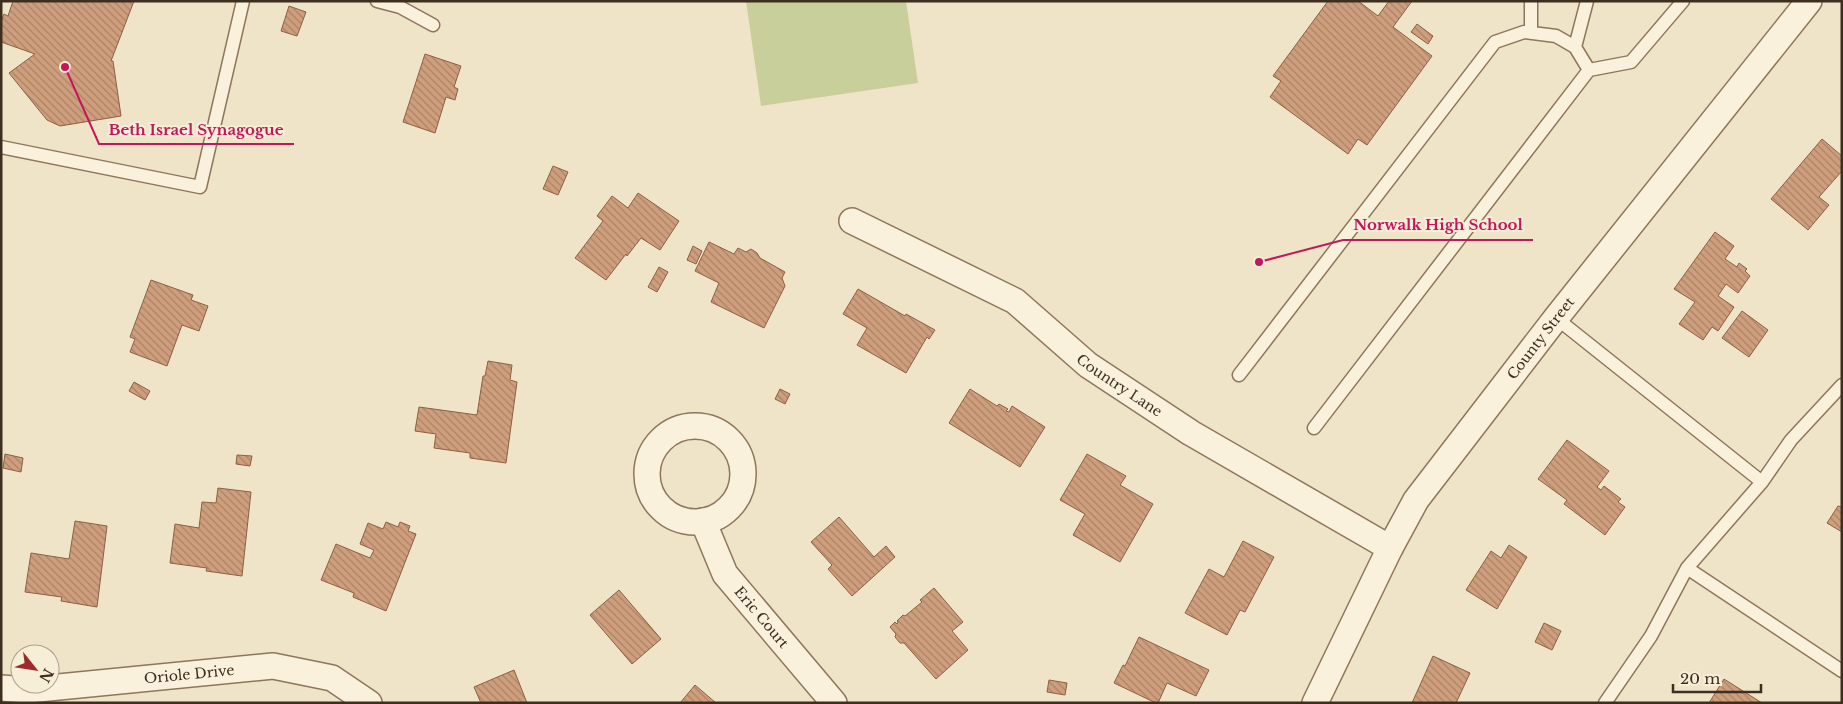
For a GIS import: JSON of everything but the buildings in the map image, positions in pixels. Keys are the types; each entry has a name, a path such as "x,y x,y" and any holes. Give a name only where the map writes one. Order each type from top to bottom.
{"street":[{"name":"County Street","path":"1315,703 1390,548 1416,500 1556,318 1809,1"},
{"name":"Country Lane","path":"852,221 1015,300 1088,364 1175,423 1390,548"},
{"name":"Eric Court","path":"703,521 725,574 834,703"},
{"name":"Oriole Drive","path":"1,688 28,690 273,666 332,678 369,703"}],"lane":[{"path":"1,147 200,187 243,1"},
{"path":"377,1 400,7 433,25"},
{"path":"1530,1 1532,33"},
{"path":"1575,47 1587,1"},
{"path":"1314,428 1589,70 1631,62 1683,1"},
{"path":"1239,375 1495,42 1524,32 1556,36 1575,47 1589,70"},
{"path":"1556,318 1762,482"},
{"path":"1606,703 1651,636 1687,568 1762,482 1791,440 1842,385"},
{"path":"1687,568 1842,671"}],"green space":[{"path":"746,1 906,1 918,83 761,106"}],"place":[{"name":"Beth Israel Synagogue","path":"65,67"},
{"name":"Norwalk High School","path":"1259,262"}]}
